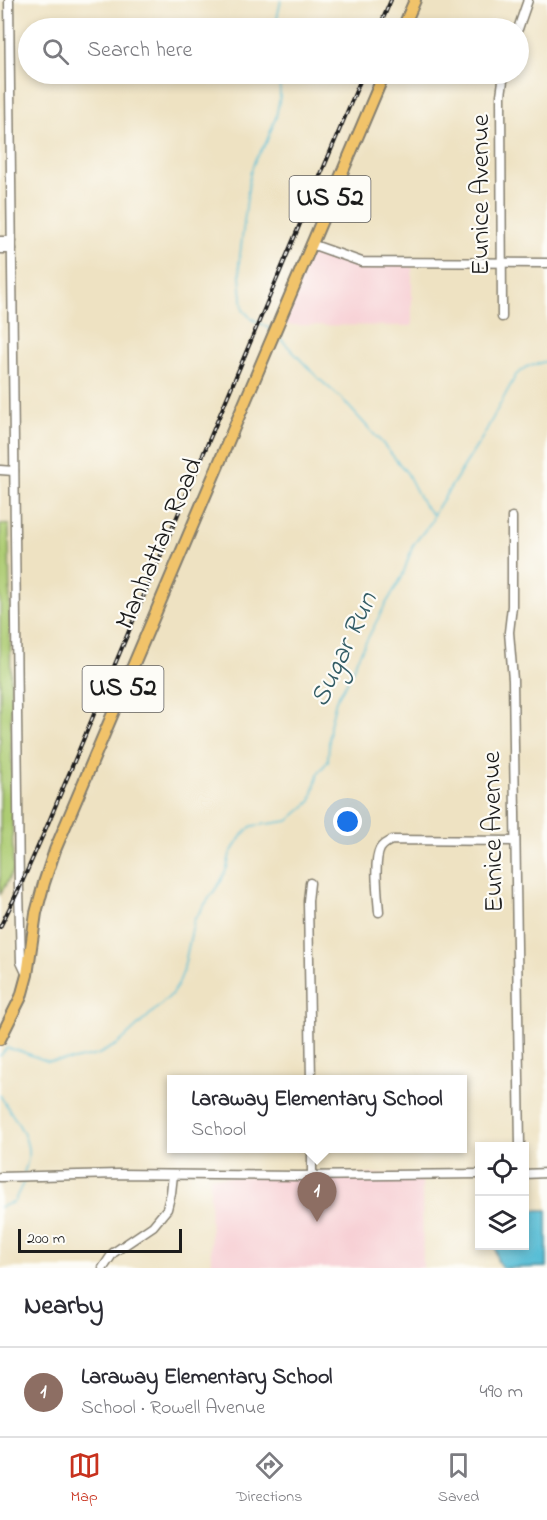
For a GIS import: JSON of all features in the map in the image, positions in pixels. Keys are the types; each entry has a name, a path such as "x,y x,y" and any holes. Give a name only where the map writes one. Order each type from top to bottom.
{"main road":[{"path":"407,18 415,0"},
{"name":"Manhattan Road","path":"0,1038 21,998 27,975 36,913 55,850 380,84"}],"street":[{"path":"9,0 21,962 27,975"},
{"path":"522,18 528,0"},
{"path":"0,31 10,31"},
{"name":"Eunice Avenue","path":"502,317 503,84"},
{"path":"0,241 12,245"},
{"path":"311,244 362,262 547,263"},
{"path":"0,249 12,245"},
{"path":"0,470 14,471"},
{"name":"Eunice Avenue","path":"512,518 512,606 509,632 513,680 520,1142"},
{"path":"379,912 378,860 382,846 392,840 515,841"},
{"path":"310,884 308,901 311,1075"},
{"path":"312,1153 312,1176"},
{"path":"529,1174 547,1173"},
{"path":"0,1177 475,1174"},
{"path":"103,1268 113,1252 153,1226 167,1209 173,1175"}],"shaded area":[{"path":"312,247 336,256 412,266 412,326 279,325"},
{"path":"422,1174 423,1268 211,1268 210,1177"}],"green space":[{"path":"0,524 9,525 13,871 0,895"}],"water":[{"path":"529,1210 547,1210 547,1267 502,1268 497,1260 496,1250 529,1250"}],"waterway":[{"path":"277,18 281,0"},
{"path":"272,330 252,319 243,310 239,263 250,174 276,117 279,84"},
{"path":"277,335 318,378 342,399 383,444 407,473 423,504 432,514"},
{"name":"Sugar Run","path":"7,1048 47,1061 73,1060 97,1055 118,1044 177,987 183,972 194,920 221,881 230,854 242,835 252,826 288,821 311,801 318,773 328,761 330,725 336,700 402,577 413,545 432,521 433,515 482,438 516,375 526,367 547,361"},
{"name":"Sugar Run","path":"0,1056 6,1049"},
{"name":"Sugar Run","path":"0,1095 26,1142 28,1159 24,1173"},
{"name":"Sugar Run","path":"0,1207 14,1202 24,1181"}],"railway":[{"path":"383,18 391,0"},
{"path":"0,927 47,826 359,84"}],"place":[{"name":"Laraway Elementary School","path":"317,1222"}]}
